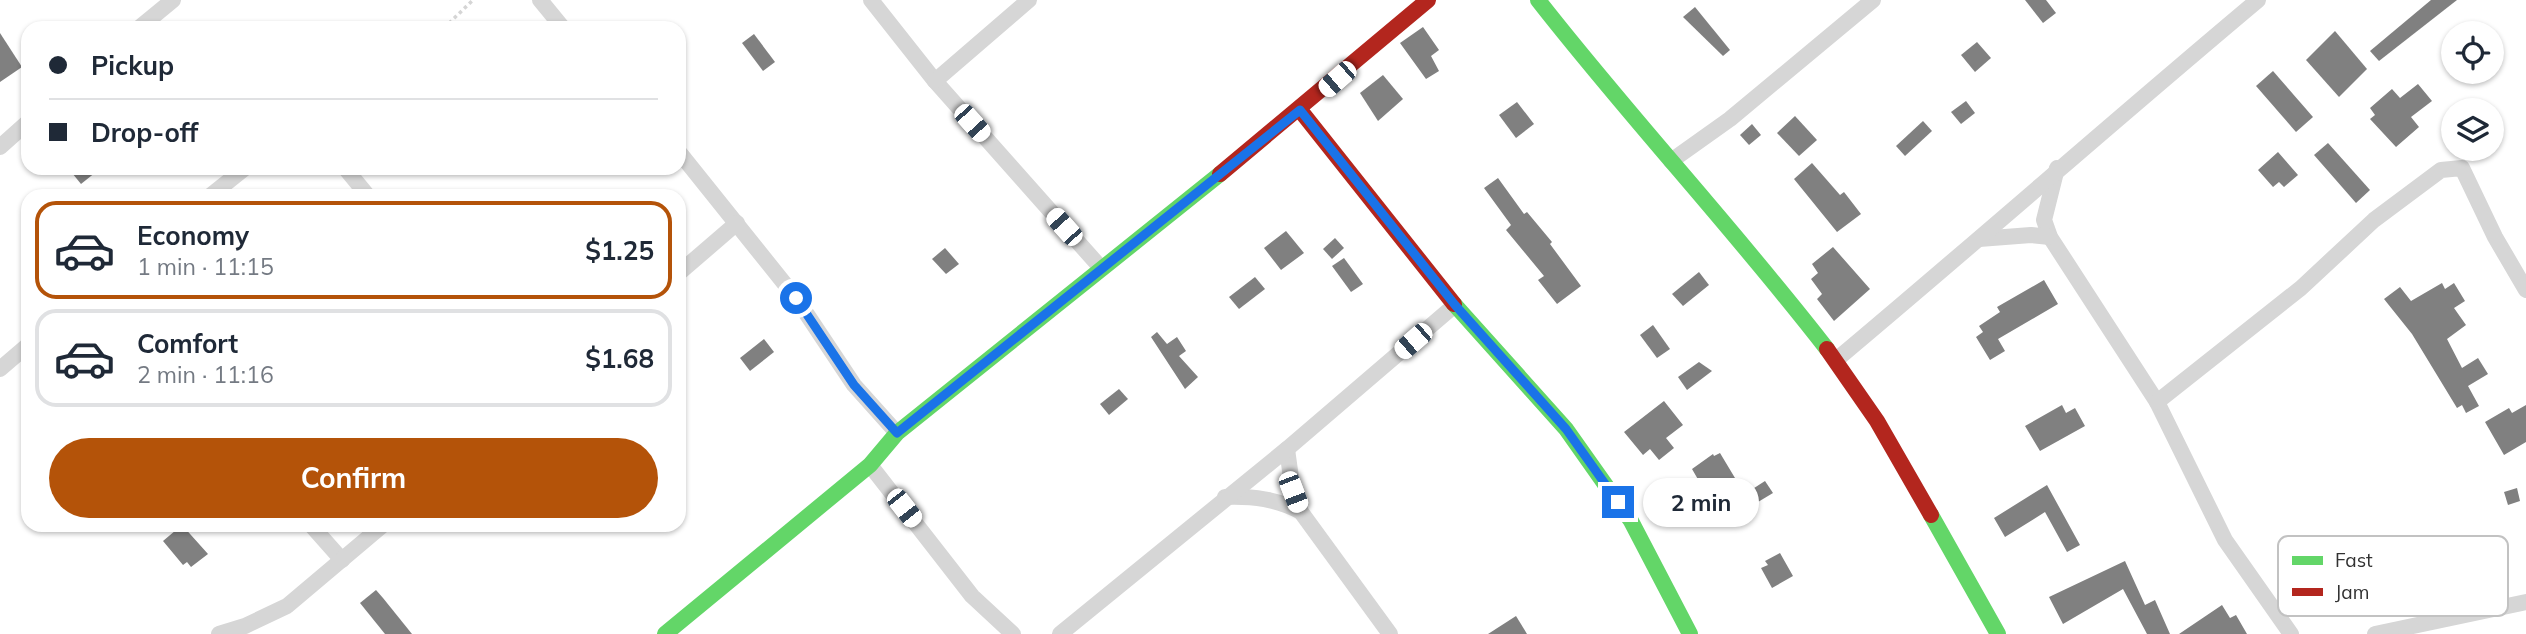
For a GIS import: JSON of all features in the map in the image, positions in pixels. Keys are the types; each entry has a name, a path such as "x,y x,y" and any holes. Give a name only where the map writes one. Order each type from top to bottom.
{"street":[{"path":"148,21 173,0"},
{"path":"540,0 558,21"},
{"path":"871,0 934,81 1101,268"},
{"path":"934,81 1029,0"},
{"path":"671,632 870,464 897,433 1300,110 1428,0"},
{"path":"1538,0 1605,86 1759,261 1836,360 1884,432 1998,634"},
{"path":"1671,161 1730,119 1873,0"},
{"path":"1836,360 1979,239 2057,168 2258,0"},
{"path":"1300,110 1455,305 1566,429 1631,521 1690,634"},
{"path":"0,147 21,128"},
{"path":"686,161 796,298 854,385 897,433"},
{"path":"2057,168 2044,220 2050,237 2157,402 2225,540 2278,615"},
{"path":"2157,402 2301,288 2374,220 2441,170 2462,168 2495,237 2526,290"},
{"path":"219,189 236,175"},
{"path":"351,175 362,189"},
{"path":"686,266 737,223"},
{"path":"1979,239 2031,235 2050,237"},
{"path":"1060,634 1287,449 1455,305"},
{"path":"0,369 21,351"},
{"path":"1287,449 1289,471 1301,512 1390,634"},
{"path":"870,464 972,596 1013,634"},
{"path":"1225,497 1262,498 1285,503 1301,512"},
{"path":"317,532 342,560"},
{"path":"219,634 245,626 288,606 375,532"},
{"path":"2508,606 2526,602"},
{"path":"2278,616 2291,634"},
{"path":"2375,634 2460,616"}],"path":[{"path":"451,21 473,0"}],"building":[{"path":"2025,0 2046,0 2056,13 2043,23"},
{"path":"2431,0 2457,0 2379,61 2370,51"},
{"path":"1695,7 1730,50 1723,56 1683,17"},
{"path":"1423,27 1439,50 1431,56 1439,71 1426,79 1400,43"},
{"path":"2335,31 2367,69 2339,97 2306,60"},
{"path":"0,33 21,68 0,82"},
{"path":"754,34 775,62 763,71 742,43"},
{"path":"1977,42 1991,58 1975,72 1961,55"},
{"path":"2273,71 2313,117 2296,132 2256,86"},
{"path":"1383,75 1403,99 1378,121 1360,93"},
{"path":"2418,84 2432,101 2411,117 2419,127 2396,147 2370,119 2375,115 2370,108 2392,89 2400,98"},
{"path":"1966,101 1975,113 1961,124 1951,112"},
{"path":"1517,102 1534,124 1516,138 1499,115"},
{"path":"1795,116 1817,140 1799,156 1777,133"},
{"path":"1923,121 1932,131 1905,156 1896,146"},
{"path":"1752,124 1761,135 1749,145 1740,135"},
{"path":"2328,143 2370,190 2356,203 2314,155"},
{"path":"2278,152 2298,175 2284,187 2279,182 2273,187 2258,170"},
{"path":"1812,163 1840,195 1844,192 1861,214 1837,232 1794,179"},
{"path":"74,175 92,175 81,184"},
{"path":"1498,178 1524,214 1527,212 1552,242 1550,244 1581,286 1557,304 1538,280 1544,276 1506,230 1511,225 1484,188"},
{"path":"1286,231 1304,253 1281,270 1264,248"},
{"path":"1335,238 1344,248 1332,259 1323,249"},
{"path":"1833,247 1870,289 1834,321 1817,299 1822,294 1811,279 1818,273 1812,264"},
{"path":"945,248 959,264 946,274 932,259"},
{"path":"1344,258 1363,284 1351,292 1332,266"},
{"path":"1699,272 1709,285 1683,306 1672,294"},
{"path":"1255,277 1265,289 1239,309 1229,297"},
{"path":"2044,280 2058,304 1998,339 2005,351 1990,360 1976,337 1983,332 1979,326 2000,312 1997,307"},
{"path":"2442,283 2445,289 2454,283 2465,301 2454,308 2466,325 2447,339 2462,368 2478,358 2488,374 2468,386 2479,406 2466,413 2462,405 2457,408 2412,334 2384,299 2400,287 2411,301"},
{"path":"1653,325 1670,349 1657,358 1640,335"},
{"path":"1157,332 1167,344 1177,337 1186,351 1179,356 1198,377 1185,389 1151,337"},
{"path":"764,339 774,352 750,371 740,358"},
{"path":"1699,362 1712,371 1687,390 1678,377"},
{"path":"1119,389 1128,399 1109,415 1100,404"},
{"path":"1664,401 1683,425 1666,438 1674,448 1659,460 1650,449 1643,455 1624,432"},
{"path":"2062,405 2066,413 2075,408 2085,426 2040,451 2025,426"},
{"path":"2526,405 2526,442 2504,455 2485,422 2509,408 2512,413"},
{"path":"1720,453 1738,483 1715,496 1712,492 1707,495 1692,469 1713,454 1714,456"},
{"path":"1765,481 1773,493 1758,502 1751,490"},
{"path":"2047,485 2080,545 2067,552 2045,512 2005,537 1994,518"},
{"path":"2517,488 2520,501 2508,505 2504,492"},
{"path":"174,532 188,532 208,554 191,567 187,562 183,565 163,541"},
{"path":"1780,553 1793,576 1772,588 1761,568 1768,565 1765,561"},
{"path":"2125,561 2145,605 2155,600 2170,634 2147,634 2123,589 2063,624 2049,597"},
{"path":"376,590 412,634 385,634 360,603"},
{"path":"2222,605 2230,618 2236,615 2247,634 2179,634"},
{"path":"1516,616 1527,634 1488,634"}],"traffic: fast":[{"path":"1538,0 1827,349"},
{"path":"665,634 870,465 897,433 1220,174"},
{"path":"1454,304 1566,429 1631,521 1690,634"},
{"path":"1931,515 1998,634"}],"traffic: jam":[{"path":"1220,174 1428,0"},
{"path":"1300,110 1454,304"},
{"path":"1827,349 1877,421 1931,515"}],"route":[{"path":"796,298 854,385 897,433 1300,110 1455,305 1566,429 1618,502"}]}
